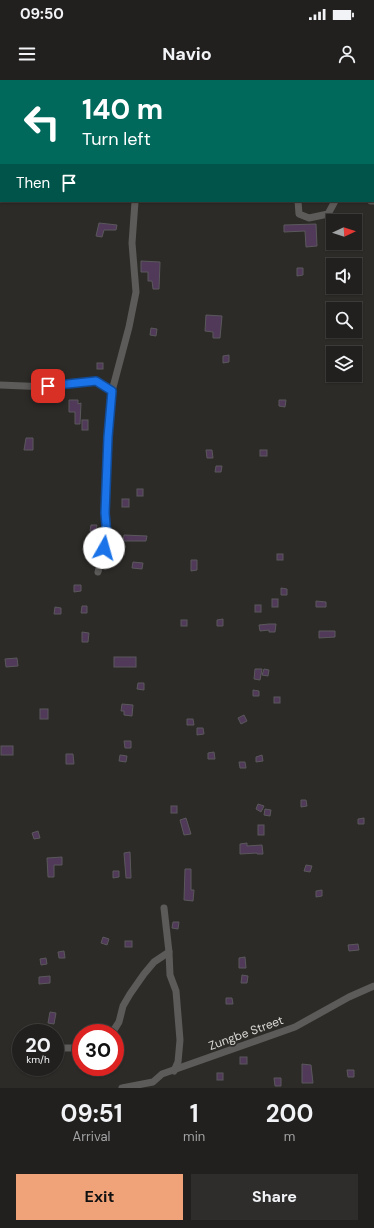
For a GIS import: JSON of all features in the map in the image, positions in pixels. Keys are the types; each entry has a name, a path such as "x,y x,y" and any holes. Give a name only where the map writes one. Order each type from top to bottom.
{"street":[{"path":"98,572 107,536 105,513 108,437 112,391 136,292 132,243 135,202"},
{"path":"298,202 299,214 310,218 328,214 334,202"},
{"path":"0,385 48,386 96,381 112,391"},
{"path":"164,908 170,975 176,991 180,1040 178,1062 174,1071"},
{"path":"118,1024 123,1006 140,979 154,962 169,952"},
{"name":"Zungbe Street","path":"122,1088 153,1082 162,1074 295,1027 317,1014 374,986"}],"building":[{"path":"99,223 117,225 116,230 104,230 102,237 96,236"},
{"path":"316,224 317,246 306,247 305,231 284,232 284,225"},
{"path":"141,261 160,262 159,289 153,289 152,281 148,281 148,272 141,272"},
{"path":"297,268 303,268 303,275 297,276"},
{"path":"206,315 222,316 220,338 213,338 213,332 205,331"},
{"path":"151,328 157,329 156,336 150,335"},
{"path":"229,355 229,362 223,363 223,356"},
{"path":"97,363 103,363 103,369 97,369"},
{"path":"69,400 78,400 78,404 81,403 80,424 75,424 75,412 69,412"},
{"path":"279,400 286,400 285,407 279,406"},
{"path":"82,420 88,420 88,430 82,430"},
{"path":"26,438 33,438 33,450 24,450"},
{"path":"206,450 212,450 213,458 207,458"},
{"path":"260,450 267,450 267,456 260,456"},
{"path":"216,466 222,466 221,472 215,472"},
{"path":"137,489 143,489 143,496 137,496"},
{"path":"122,499 129,499 129,507 122,507"},
{"path":"91,525 97,525 96,531 90,531"},
{"path":"124,535 147,536 146,541 123,541"},
{"path":"87,549 95,549 94,559 86,559"},
{"path":"277,554 283,554 283,560 277,560"},
{"path":"191,560 197,560 197,570 191,571"},
{"path":"133,562 143,563 142,569 132,568"},
{"path":"74,585 81,585 81,591 74,592"},
{"path":"281,588 287,589 287,595 281,595"},
{"path":"272,599 278,599 278,607 272,607"},
{"path":"316,601 326,602 326,607 316,607"},
{"path":"255,605 261,605 261,612 255,612"},
{"path":"82,606 87,606 87,613 81,613"},
{"path":"55,607 61,608 61,614 54,614"},
{"path":"223,619 223,626 217,626 217,620"},
{"path":"181,620 187,620 187,626 181,626"},
{"path":"276,624 275,632 269,632 269,630 260,631 259,625"},
{"path":"319,631 335,631 335,637 319,638"},
{"path":"82,632 89,633 88,642 82,642"},
{"path":"114,657 136,657 136,667 114,667"},
{"path":"17,658 18,666 6,667 5,659"},
{"path":"255,669 262,669 260,680 254,679"},
{"path":"264,669 269,670 268,676 262,675"},
{"path":"138,683 144,683 144,690 137,689"},
{"path":"253,690 259,691 259,696 253,696"},
{"path":"274,697 280,697 280,703 274,703"},
{"path":"122,704 133,705 132,716 124,715 124,711 121,711"},
{"path":"40,709 48,709 48,719 40,719"},
{"path":"244,715 247,721 241,724 238,718"},
{"path":"187,719 193,719 194,725 187,725"},
{"path":"197,728 203,728 204,734 197,735"},
{"path":"124,741 131,741 131,748 125,748"},
{"path":"1,746 13,746 13,755 1,755"},
{"path":"214,752 215,759 208,759 208,753"},
{"path":"66,754 73,754 74,764 66,764"},
{"path":"120,755 127,756 126,762 119,761"},
{"path":"262,755 263,761 256,762 256,757"},
{"path":"239,762 245,762 246,768 240,768"},
{"path":"301,800 306,800 307,806 301,807"},
{"path":"258,804 264,806 261,812 256,809"},
{"path":"171,806 177,806 177,813 171,813"},
{"path":"265,809 271,810 270,816 264,815"},
{"path":"186,818 191,834 184,835 180,820"},
{"path":"364,818 364,824 358,824 358,819"},
{"path":"258,825 264,825 264,835 258,835"},
{"path":"38,831 40,838 34,839 32,833"},
{"path":"247,843 247,846 262,845 263,854 240,854 240,844"},
{"path":"130,852 131,878 126,878 124,853"},
{"path":"62,857 62,865 54,865 54,877 48,877 47,858"},
{"path":"306,865 312,866 310,872 304,871"},
{"path":"185,869 191,869 191,890 194,890 193,901 184,900"},
{"path":"113,871 119,871 119,877 113,878"},
{"path":"322,890 322,896 316,897 316,891"},
{"path":"173,922 179,922 178,929 172,928"},
{"path":"103,937 109,939 107,945 101,943"},
{"path":"125,941 132,941 132,947 125,947"},
{"path":"358,944 359,950 349,951 348,945"},
{"path":"64,951 65,958 59,958 58,952"},
{"path":"245,957 246,968 239,968 239,958"},
{"path":"46,958 47,964 41,965 40,959"},
{"path":"242,975 248,976 247,983 241,983"},
{"path":"50,976 50,983 39,984 39,977"},
{"path":"226,998 232,998 233,1004 226,1004"},
{"path":"50,1012 56,1013 54,1024 48,1023"},
{"path":"240,1057 247,1057 247,1064 240,1064"},
{"path":"302,1064 311,1065 313,1083 302,1083"},
{"path":"347,1070 354,1070 354,1077 348,1077"},
{"path":"217,1073 223,1073 223,1080 217,1080"},
{"path":"274,1078 281,1078 281,1086 275,1086"}],"route":[{"path":"48,386 96,381 112,391 108,437 105,513 107,536 104,548"}]}
